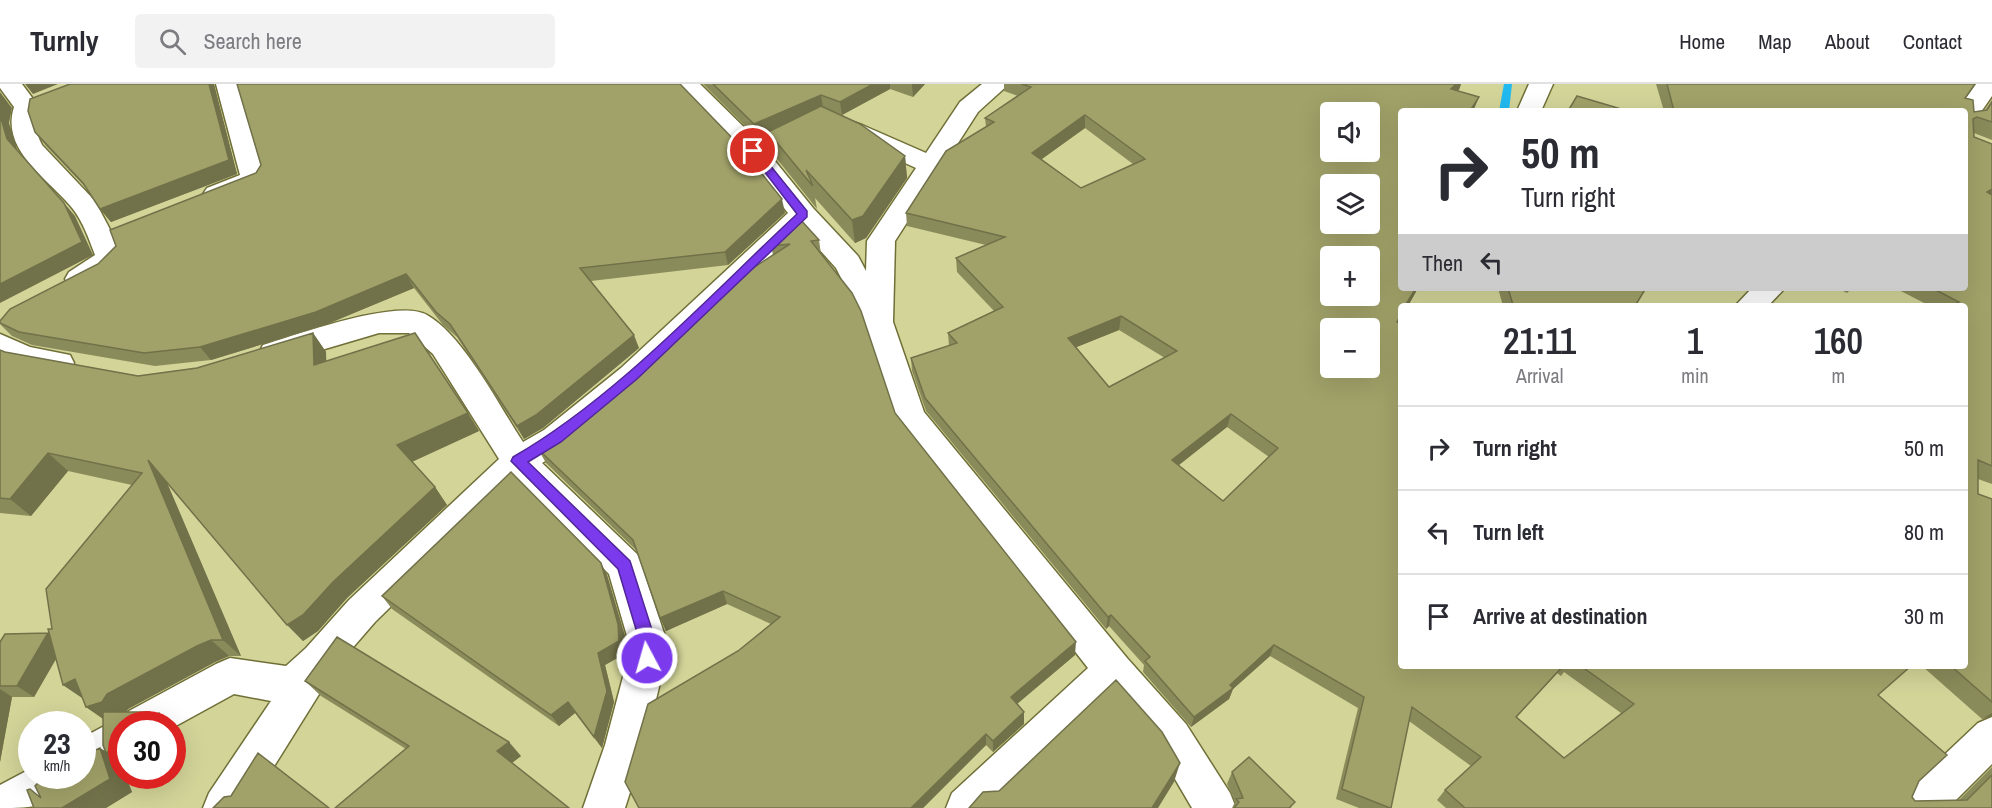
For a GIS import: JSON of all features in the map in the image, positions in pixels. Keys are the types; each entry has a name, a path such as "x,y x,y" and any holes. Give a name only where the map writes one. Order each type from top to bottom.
{"street":[{"path":"9,84 36,103 22,115 32,152 112,234 111,258 98,269 58,290"},
{"path":"187,205 254,179 228,84"},
{"path":"686,84 763,146 803,214 848,263 880,325 909,417 1113,670 1172,736 1215,808"},
{"path":"880,325 881,241 969,107 997,84"},
{"path":"1530,108 1541,84"},
{"path":"1968,113 1988,84"},
{"path":"835,122 931,165"},
{"path":"167,711 230,676 245,675 267,684 297,680 362,611 518,461 556,439 632,376 803,214"},
{"path":"1753,303 1767,291"},
{"path":"251,360 379,322 416,322 444,346 518,461 625,566 646,636 647,658 633,705 625,745 604,808"},
{"path":"2,330 24,357 91,368"},
{"path":"224,808 323,655"},
{"path":"967,808 1113,670"},
{"path":"1919,808 1992,735"},
{"path":"0,808 33,789"}],"building":[{"path":"70,84 209,84 229,160 100,209 83,183 35,132 28,111 30,99"},
{"path":"237,84 680,84 739,145 782,199 725,252 580,268 634,335 536,415 517,426 450,324 436,312 406,274 316,312 200,347 144,353 19,332 0,323 10,309 98,264 116,246 110,230 256,173 261,165"},
{"path":"713,84 873,84 840,102 821,95 754,124"},
{"path":"1021,84 1456,84 1451,89 1479,97 1472,108 1398,108 1398,291 1414,291 1407,303 1398,303 1397,322 1398,669 1560,669 1516,717 1564,758 1634,704 1585,669 1908,669 1878,695 1947,755 1919,781 1912,797 1915,801 1967,800 1992,775 1992,808 1465,808 1445,790 1481,757 1412,707 1390,808 1342,789 1364,697 1274,645 1230,685 1233,688 1194,717 1145,661 1150,657 1111,615 1108,617 925,398 911,358 957,343 948,333 1003,307 956,258 1005,237 906,213 946,151 994,122 985,118 1031,87","holes":["1085,115 1145,159 1081,188 1032,153","1121,316 1177,351 1109,387 1068,338","1231,414 1278,448 1223,501 1172,460"]},
{"path":"1667,84 1975,84 1965,98 1973,100 1974,112 1987,110 1992,102 1992,122 1977,117 1973,119 1974,137 1992,144 1992,189 1987,192 1992,195 1992,466 1978,460 1978,494 1992,499 1992,702 1954,669 1968,669 1968,303 1957,303 1959,302 1938,291 1968,291 1968,108 1673,108"},
{"path":"1577,96 1618,108 1570,108"},
{"path":"821,106 860,124 905,156 863,216 852,220 806,170 813,186 811,184 768,132"},
{"path":"0,115 7,139 64,203 82,242 0,284"},
{"path":"799,218 819,240 811,241 852,293 861,311 895,413 1076,642 1011,697 1024,712 993,741 986,734 911,808 639,808 625,782 648,704 738,651 780,617 723,591 660,618 633,540 538,449 563,436 639,371 736,279 790,244 771,246"},
{"path":"1509,291 1644,291 1637,303 1512,303"},
{"path":"313,333 314,365 415,333 468,413 397,445 435,487 333,582 303,615 287,625 148,460 223,640 211,640 197,646 107,694 102,702 86,707 75,679 63,685 48,629 52,629 46,589 142,473 48,453 10,499 0,498 0,350 138,376 197,368"},
{"path":"511,472 601,563 618,624 619,641 598,653 607,691 594,737 568,702 551,715 382,596"},
{"path":"48,633 17,686 0,686 0,642 5,634"},
{"path":"337,637 509,742 497,751 569,808 335,808 409,746 305,681"},
{"path":"1116,680 1162,732 1180,763 1152,808 969,808 983,792 999,791"},
{"path":"103,712 108,712 108,752 106,753 103,745"},
{"path":"100,748 108,780 96,787 96,750"},
{"path":"258,753 329,808 213,808 224,797 231,796"},
{"path":"1249,757 1295,802 1289,808 1234,808 1239,802 1236,799 1243,798 1232,772"},
{"path":"30,789 41,798 36,789 93,789 62,808 34,808 27,790"}],"waterway":[{"path":"1504,108 1508,84"}],"route":[{"path":"647,658 646,636 625,566 518,461 556,439 632,376 803,214 753,151"}]}
